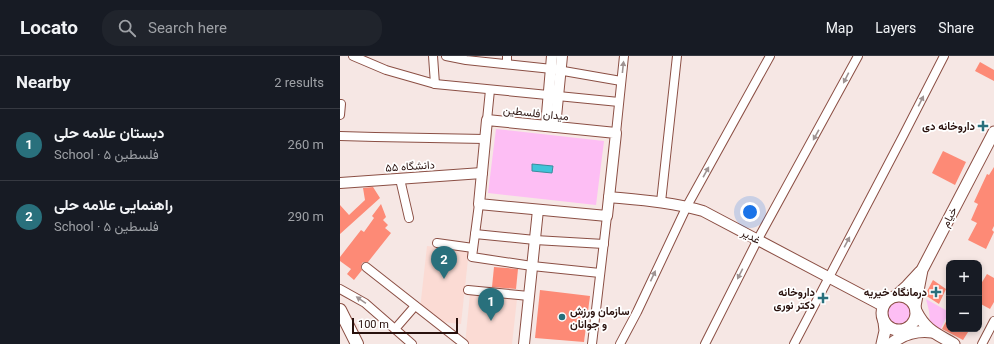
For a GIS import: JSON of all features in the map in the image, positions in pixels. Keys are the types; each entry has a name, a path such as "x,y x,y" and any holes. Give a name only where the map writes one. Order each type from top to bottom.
{"main road":[{"name":"خیام","path":"916,309 917,292 922,270 994,132"},
{"path":"882,344 885,331 882,317 883,306 886,301 896,296 922,270"},
{"path":"896,296 907,298 916,309 923,322 932,332 954,344"},
{"path":"884,322 892,329 898,331 904,330 914,322 916,309"},
{"path":"340,310 357,344"},
{"path":"891,344 910,333 919,331 932,332"}],"street":[{"path":"352,56 386,70 434,84 619,102"},
{"path":"433,56 434,84"},
{"path":"446,56 507,60 621,81"},
{"path":"552,56 556,70"},
{"path":"550,126 556,70 562,56"},
{"path":"592,344 624,56"},
{"path":"661,202 677,56"},
{"path":"620,344 637,312 687,206 770,56"},
{"path":"706,342 758,239 858,56"},
{"path":"794,344 944,56"},
{"path":"487,120 490,90"},
{"path":"340,115 341,104"},
{"name":"میدان فلسطین","path":"479,204 487,120 616,133"},
{"path":"340,136 485,139"},
{"name":"دانشگاه ۵۵","path":"340,183 482,173"},
{"path":"400,179 410,218"},
{"name":"غدیر","path":"609,197 661,202 687,206 703,211 883,306"},
{"path":"600,273 532,266 472,257 473,248 479,204 607,216"},
{"path":"524,344 538,210"},
{"path":"475,234 534,240 604,244"},
{"path":"437,243 473,248"},
{"path":"366,268 464,344"},
{"path":"340,289 365,303 412,344"},
{"path":"468,290 529,296"},
{"path":"394,329 414,306"},
{"path":"982,344 994,321"}],"shaded area":[{"path":"496,129 604,141 596,205 488,193"},
{"path":"427,246 469,250 461,324 442,322 420,309"},
{"path":"470,294 517,299 512,344 465,344"},
{"path":"926,299 946,310 946,318 940,330 930,322"},
{"path":"899,301 908,304 911,313 908,322 899,325 890,322 887,313 890,304"}],"water":[{"path":"532,164 553,166 552,173 532,171"}],"building":[{"path":"980,62 994,70 994,81 975,71"},
{"path":"943,151 966,162 955,185 932,173"},
{"path":"994,167 994,226 992,230 994,232 986,249 968,240 977,223 971,220 978,204 974,202 987,174 989,175"},
{"path":"373,187 380,198 340,234 340,205 349,215 365,200 363,188"},
{"path":"381,204 386,217 383,220 388,225 385,228 391,233 368,262 362,263 362,270 354,280 347,274 351,269 340,261 340,257 361,230 364,232 374,218 372,216"},
{"path":"494,267 518,269 516,289 492,287"},
{"path":"987,274 994,278 994,302 990,309 982,305 982,282"},
{"name":"درمانگاه خیریه","path":"933,280 946,289 939,304 925,295"},
{"name":"سازمان ورزش و جوانان","path":"540,290 590,296 584,342 535,338"},
{"path":"946,322 946,331 942,329"},
{"path":"948,332 968,332 963,340"}],"place":[{"name":"داروخانه دی","path":"983,126"},
{"name":"راهنمایی علامه حلی","path":"444,279"},
{"name":"درمانگاه خیریه","path":"936,292"},
{"name":"داروخانه دکتر نوری","path":"823,298"},
{"name":"سازمان ورزش و جوانان","path":"562,317"},
{"name":"دبستان علامه حلی","path":"491,321"}]}
